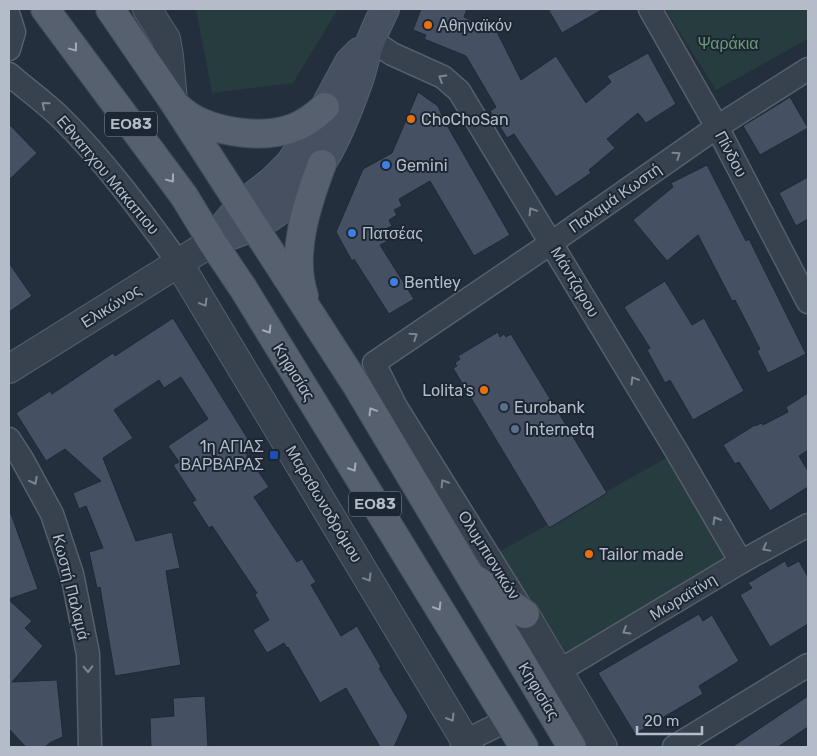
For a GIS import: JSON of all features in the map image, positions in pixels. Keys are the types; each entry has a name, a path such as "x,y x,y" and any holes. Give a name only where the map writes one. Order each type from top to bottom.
{"main road":[{"name":"Κηφισίας","path":"46,9 184,196 243,288 524,747"},
{"name":"Κηφισίας","path":"110,9 173,101 357,386 572,747"},
{"path":"308,310 298,272 307,211 322,164 344,120 371,40 385,9"},
{"path":"212,242 247,216 272,181 290,163 325,108 349,62 371,40"},
{"path":"173,101 188,116 207,126 251,133 275,132 293,128 310,120 325,108"},
{"path":"247,216 274,215 292,200 322,164"},
{"path":"468,573 525,614"}],"street":[{"name":"Κηφισίας","path":"147,9 166,39 173,101"},
{"name":"Πίνδου","path":"650,9 717,127 808,302"},
{"path":"9,16 14,32 9,49"},
{"name":"Μάντζαρου","path":"371,40 392,54 443,78 459,91 741,562"},
{"name":"Παλαμά Κωστή","path":"374,363 717,127 808,69"},
{"name":"Εθναπχου Μακαπιου","path":"9,74 59,116 104,165 148,220 178,262"},
{"name":"Ελικώνος","path":"9,369 212,242"},
{"name":"Μαραθωνοδρόμου","path":"178,262 465,745"},
{"name":"Ολυμπιονικών","path":"374,363 396,407 525,614 603,747"},
{"name":"Κωστή Παλαμά","path":"9,440 22,458 52,514 72,574 88,654 90,747"},
{"name":"Μωραϊτίνη","path":"559,671 741,562 808,525"},
{"path":"674,747 808,666"},
{"path":"465,745 508,720"}],"green space":[{"path":"196,9 338,9 293,83 212,93"},
{"name":"Ψαράκια","path":"665,9 808,9 808,39 716,90"},
{"path":"677,452 741,562 559,671 499,552"}],"building":[{"path":"421,9 467,9 464,17 497,32 521,80 556,56 586,103 611,82 607,76 648,53 676,104 646,123 638,113 607,139 615,148 589,170 591,173 556,197 514,134 507,138 490,111 496,107 466,56 424,39 426,35 413,30"},
{"path":"548,9 603,9 562,33"},
{"path":"418,92 438,106 444,120 510,235 474,256 430,181 399,199 402,206 394,210 397,215 389,220 392,226 385,229 390,240 380,245 414,299 389,314 354,259 352,261 336,232 363,169 392,153"},
{"path":"790,97 808,128 760,155 743,126"},
{"path":"9,124 37,153 9,180"},
{"path":"707,165 746,241 749,239 806,354 768,373 757,351 760,349 735,300 732,301 698,235 667,261 633,220 673,187 671,183"},
{"path":"808,177 808,219 796,226 779,193"},
{"path":"9,263 32,296 9,312"},
{"path":"665,281 692,325 704,318 744,391 693,420 670,380 665,383 647,350 650,348 624,307"},
{"path":"173,318 251,444 243,449 269,487 254,497 297,562 302,559 316,582 311,585 341,636 357,626 381,667 379,668 408,716 394,747 380,747 346,688 320,703 288,647 284,643 267,653 255,634 253,630 269,620 255,595 257,593 212,526 209,528 192,502 196,500 173,465 179,462 168,446 208,419 181,377 164,388 159,380 114,410 133,438 103,458 136,541 172,532 180,568 166,571 181,665 115,676 100,587 97,588 89,552 103,548 86,506 79,509 73,493 101,481 65,449 46,461 16,413 50,391 52,394 113,353 115,356"},
{"path":"498,332 500,337 504,334 506,337 511,334 607,493 549,528 453,368 457,366 455,363 460,359 458,356"},
{"path":"808,393 808,450 799,456 808,471 808,487 770,511 739,462 735,464 723,445 755,425 761,423 763,425 788,412 786,407"},
{"path":"9,514 11,514 38,589 9,599"},
{"path":"785,561 788,567 799,561 808,577 808,624 770,647 740,595 752,588 748,583"},
{"path":"9,600 32,621 25,628 43,646 12,682 57,680 63,737 45,747 26,747 9,729"},
{"path":"699,614 703,621 712,615 739,661 699,686 703,694 635,734 598,673"},
{"path":"205,696 208,747 151,747 150,718 174,716 173,698"},
{"path":"808,696 808,727 778,747 732,747"}],"place":[{"name":"Αθηναϊκόν","path":"428,25"},
{"name":"ChoChoSan","path":"411,119"},
{"name":"Gemini","path":"386,165"},
{"name":"Πατσέας","path":"352,233"},
{"name":"Bentley","path":"394,282"},
{"name":"Lolita's","path":"484,390"},
{"name":"Eurobank","path":"504,407"},
{"name":"Internetq","path":"515,429"},
{"name":"1η ΑΓΙΑΣ ΒΑΡΒΑΡΑΣ","path":"274,455"},
{"name":"Tailor made","path":"589,554"}]}
